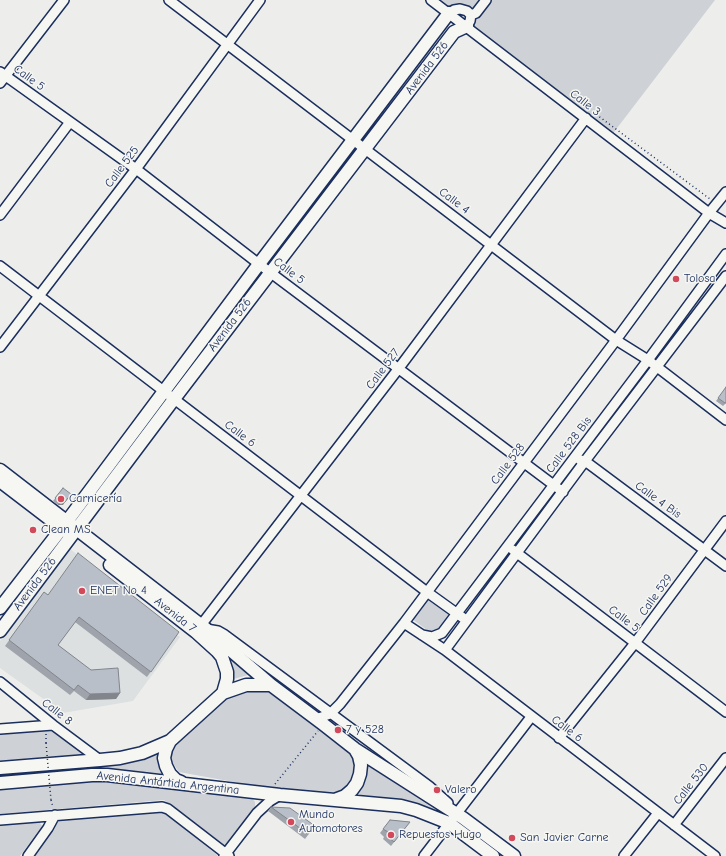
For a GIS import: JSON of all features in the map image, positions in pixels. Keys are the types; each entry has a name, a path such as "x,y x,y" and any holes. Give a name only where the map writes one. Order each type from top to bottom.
{"main road":[{"name":"Avenida 526","path":"0,608 64,525 258,264 354,140 449,13"},
{"name":"Avenida 526","path":"0,631 174,399 454,32 469,21"},
{"name":"Avenida 7","path":"0,470 64,525"},
{"name":"Avenida 7","path":"0,481 74,532 201,628 319,722 453,818 514,856"},
{"name":"Avenida 7","path":"201,628 226,665 227,679 223,693"},
{"name":"Avenida Antártida Argentina","path":"0,768 120,758 142,753 170,741 223,693 246,685 271,685"},
{"path":"170,741 164,758 166,766 170,774 176,780 184,784"},
{"path":"337,799 345,796 357,783 360,774 360,761 355,748"},
{"name":"Avenida Antártida Argentina","path":"0,783 92,775 114,776 252,792 337,799"},
{"name":"Avenida 7","path":"337,799 405,807 453,818 493,856"}],"street":[{"path":"2,77 64,0"},
{"name":"Calle 4","path":"170,0 616,340 648,360 726,420"},
{"name":"Calle 525","path":"0,347 136,169 260,0"},
{"name":"Calle 3","path":"431,0 449,13 469,21 586,118 709,213 726,224"},
{"path":"469,21 486,0"},
{"name":"Calle 5","path":"2,77 70,122 136,169 258,264 399,368 562,492"},
{"name":"Calle 527","path":"201,628 399,368 586,118"},
{"path":"0,215 70,122"},
{"name":"Calle 528","path":"319,722 340,704 404,623 726,192"},
{"name":"Calle 528 Bis","path":"422,635 432,637 442,633 725,258"},
{"name":"Calle 6","path":"0,266 427,592 466,620"},
{"name":"Calle 528 Bis","path":"444,650 585,461 726,276"},
{"name":"Calle 4 Bis","path":"574,459 585,461 726,566"},
{"name":"Calle 529","path":"559,738 635,643 726,521"},
{"name":"Calle 5","path":"508,545 726,712"},
{"name":"Calle 6","path":"404,623 444,650 715,856"},
{"name":"Avenida 7","path":"201,628 218,631 225,635 428,786 450,806 453,818"},
{"name":"Calle 8","path":"0,682 53,725 100,760"},
{"path":"424,856 531,717"},
{"path":"0,729 53,725"},
{"name":"Calle 530","path":"674,825 726,758"},
{"path":"252,792 259,800 257,813"},
{"path":"0,820 162,807 168,809 226,855 257,813 270,801 274,794"},
{"path":"624,856 658,813"},
{"path":"28,856 48,828 55,815"}],"path":[{"path":"274,794 319,722"},
{"path":"46,743 51,800"}],"shaded area":[{"path":"432,0 715,0 611,136 471,29 474,24 475,14 465,6 454,4 445,10"},
{"path":"69,548 180,637 133,701 63,713 0,668 0,641"},
{"path":"429,596 451,611 437,631 431,633 412,619"},
{"path":"208,637 248,675 230,680"},
{"path":"247,688 266,688 352,753 357,771 351,786 340,794 245,784 179,772 170,759 174,744 229,694"},
{"path":"54,727 85,754 0,761 0,732"},
{"path":"159,751 159,763 165,775 63,769 136,760"},
{"path":"363,761 442,814 413,802 351,795"},
{"path":"94,780 249,794 255,802 255,809 226,846 164,800 0,814 0,788"},
{"path":"163,810 218,856 32,856 60,819"},
{"path":"39,821 42,826 20,856 0,856 0,824"}],"building":[{"path":"726,387 726,403 725,403 718,398"},
{"name":"Carnicería","path":"63,488 71,494 65,502 60,502 55,498"},
{"path":"78,553 179,632 151,672 79,617 58,645 91,670 118,668 120,693 90,694 78,685 74,690 9,640 44,592 48,595"},
{"path":"271,807 290,808 315,826 308,834"},
{"name":"Repuestos Hugo","path":"390,820 410,822 394,842 386,835 388,832 383,829"}],"place":[{"name":"Tolosa","path":"676,279"},
{"name":"Carnicería","path":"61,499"},
{"name":"Clean MS","path":"33,530"},
{"name":"ENET No 4","path":"82,591"},
{"name":"7 y 528","path":"338,730"},
{"name":"Valero","path":"437,790"},
{"name":"Mundo Automotores","path":"291,822"},
{"name":"Repuestos Hugo","path":"391,835"},
{"name":"San Javier Carne","path":"512,838"}]}
